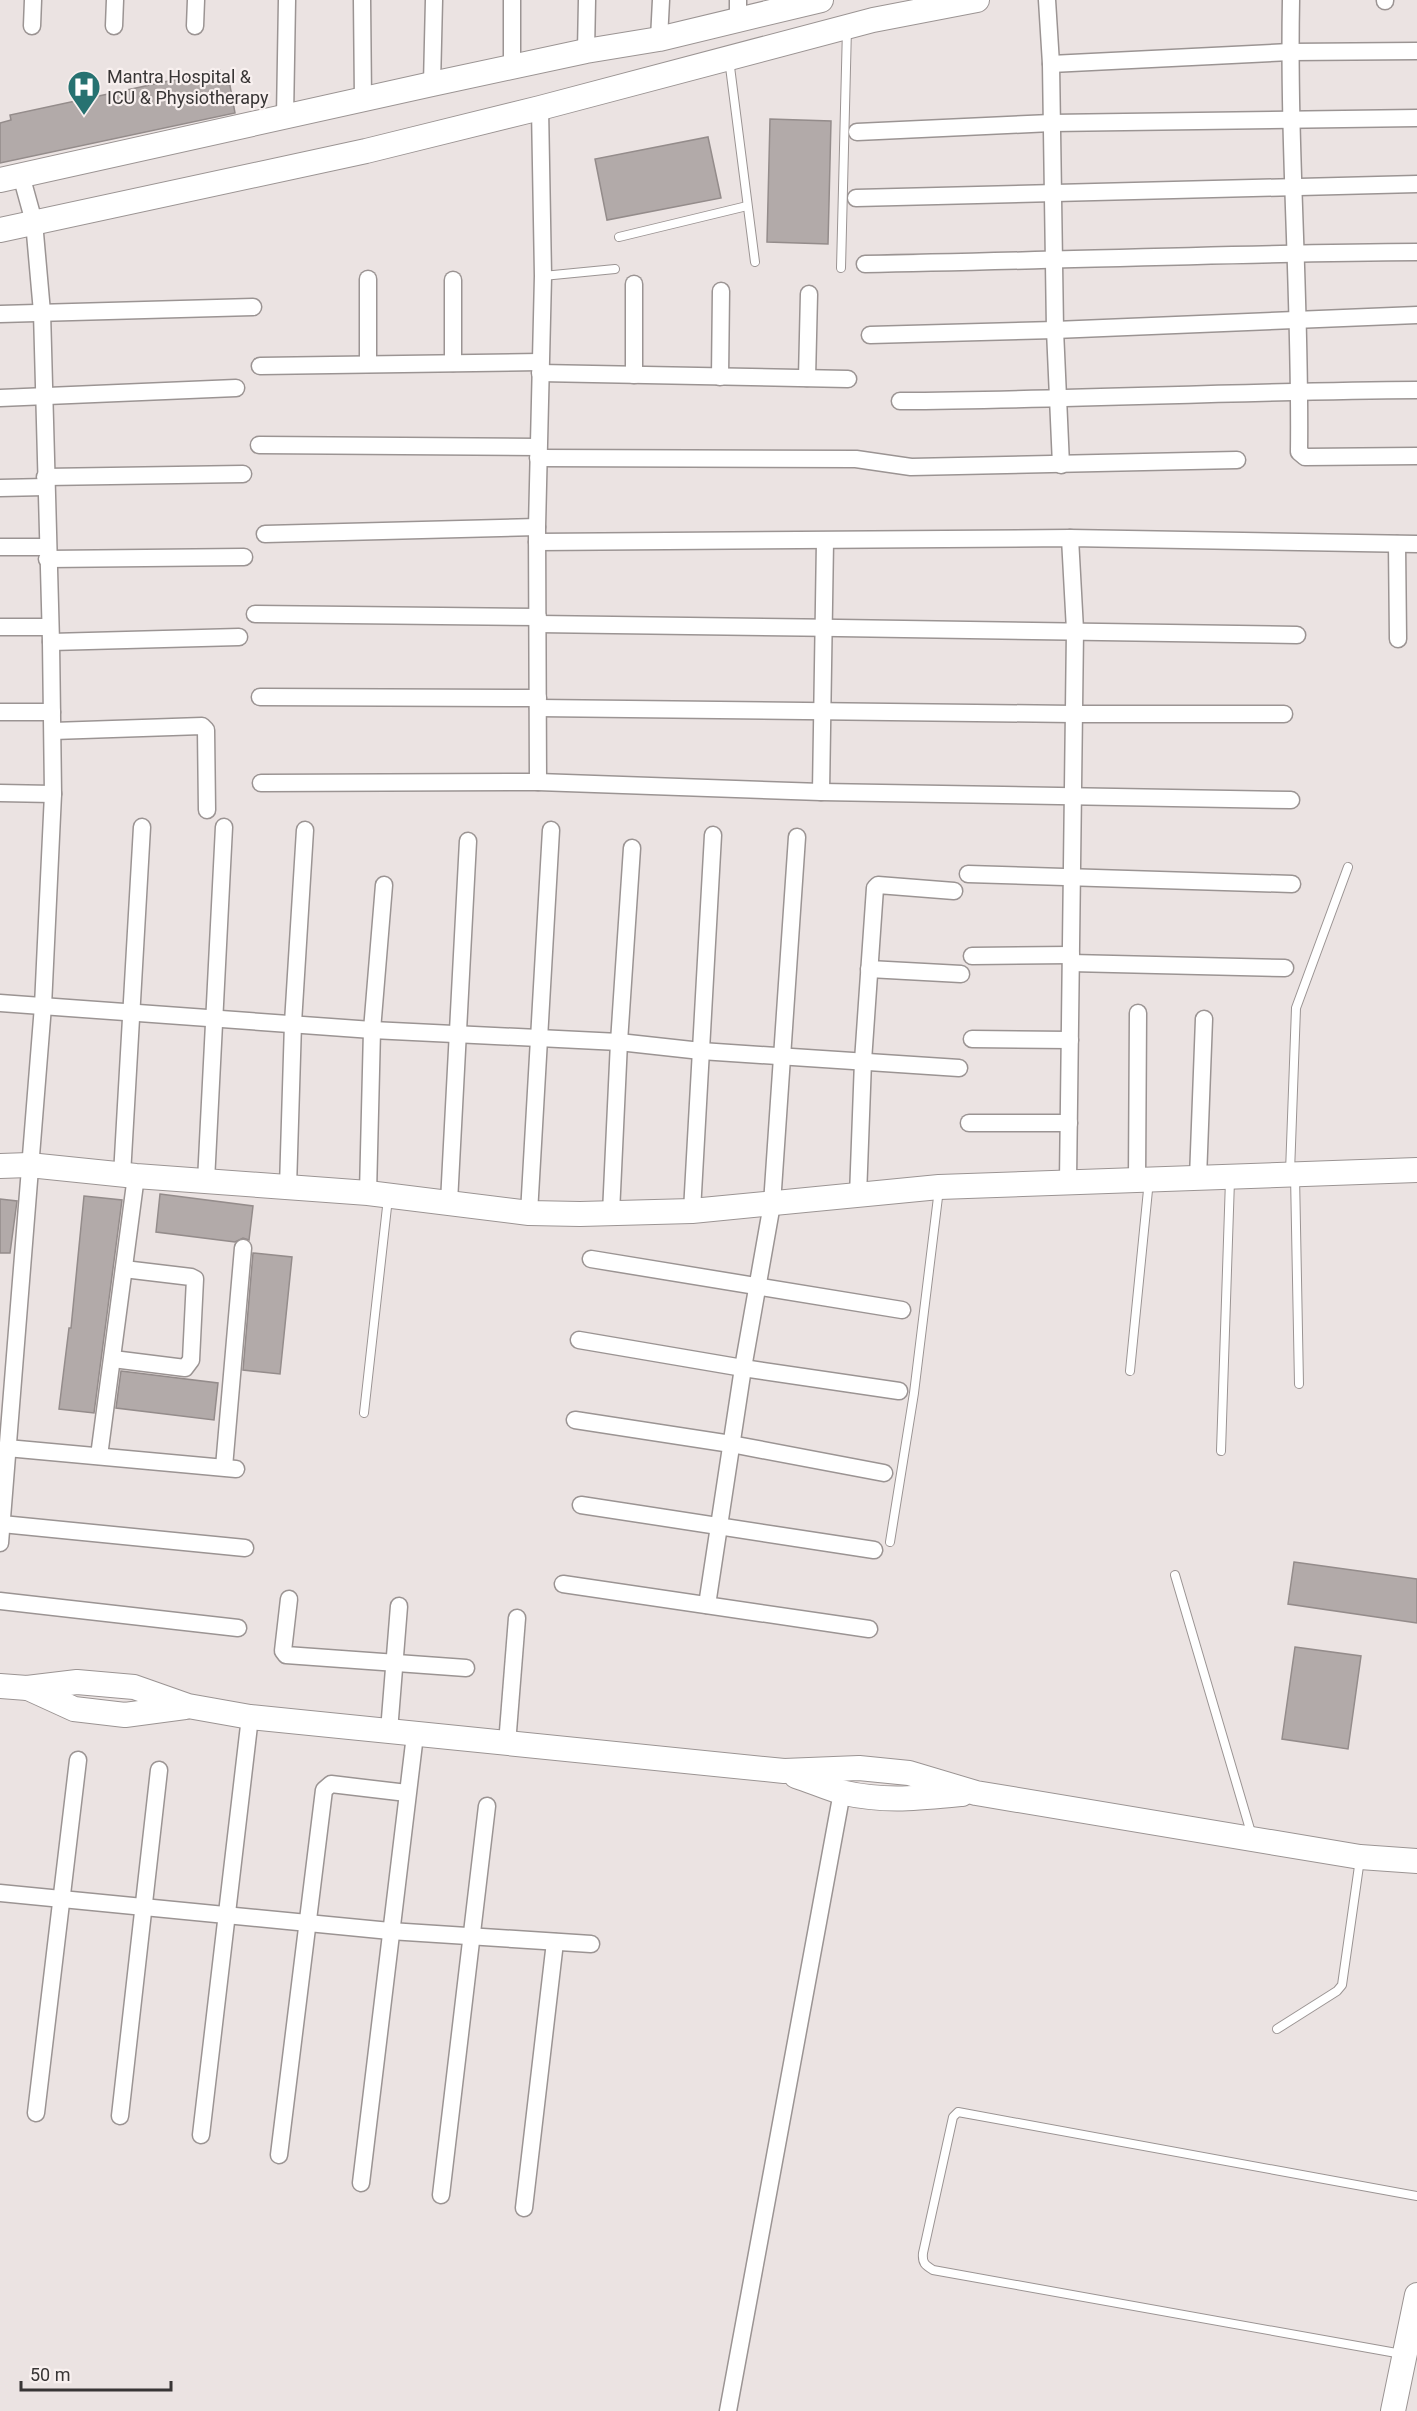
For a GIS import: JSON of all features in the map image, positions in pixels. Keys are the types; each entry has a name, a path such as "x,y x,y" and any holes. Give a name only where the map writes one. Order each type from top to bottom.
{"street":[{"path":"32,26 33,0"},
{"path":"114,26 115,0"},
{"path":"195,26 196,0"},
{"path":"285,117 287,0"},
{"path":"362,0 363,100"},
{"path":"432,84 434,0"},
{"path":"512,0 512,68"},
{"path":"586,51 587,0"},
{"path":"659,39 661,0"},
{"path":"0,230 366,151 540,108 847,28 870,10 977,0"},
{"path":"1047,0 1051,64 1055,330 1060,465"},
{"path":"1291,0 1291,119 1300,391 1299,452 1305,457 1417,456"},
{"path":"0,1543 7,1448 5,1408 8,1328 29,1165 43,1006 53,794 42,312 34,222 10,177 586,51 659,39 738,10 816,1"},
{"path":"1051,64 1290,52 1417,51"},
{"path":"538,782 537,535 543,276 540,108"},
{"path":"857,132 1051,123 1417,118"},
{"path":"856,198 1417,184"},
{"path":"865,264 1417,252"},
{"path":"368,279 368,364"},
{"path":"453,280 453,363"},
{"path":"634,284 634,375"},
{"path":"720,376 721,291"},
{"path":"807,378 809,294"},
{"path":"0,314 253,307"},
{"path":"870,335 1417,315"},
{"path":"260,366 453,363 634,375 848,379"},
{"path":"0,398 236,388"},
{"path":"900,401 1058,400 1300,391 1417,390"},
{"path":"259,445 856,459 911,467 1237,460"},
{"path":"0,488 45,482 243,474"},
{"path":"265,534 537,535 825,541 1070,538 1417,544"},
{"path":"1068,1181 1075,630 1070,538"},
{"path":"821,792 825,541"},
{"path":"1397,544 1398,639"},
{"path":"0,547 47,553 244,557"},
{"path":"255,614 822,629 1075,630 1297,635"},
{"path":"0,627 50,634 240,637"},
{"path":"260,697 821,712 1284,714"},
{"path":"0,712 52,712"},
{"path":"53,731 202,726 206,730 207,810"},
{"path":"261,783 538,782 821,792 1291,800"},
{"path":"0,793 53,794"},
{"path":"99,1456 124,1269 129,1176 131,1012 142,827"},
{"path":"206,1181 224,827"},
{"path":"288,1187 293,1023 305,830"},
{"path":"529,1213 537,1039 551,830"},
{"path":"692,1211 713,835"},
{"path":"707,1605 743,1368 772,1204 797,837"},
{"path":"449,1202 468,841"},
{"path":"611,1214 619,1042 632,848"},
{"path":"968,874 1292,884"},
{"path":"378,1193 372,1030 384,885"},
{"path":"858,1196 863,1061 877,885 954,891"},
{"path":"972,956 1285,968"},
{"path":"869,969 961,974"},
{"path":"0,1003 372,1030 619,1042 959,1068"},
{"path":"1138,1013 1143,1180"},
{"path":"1198,1178 1204,1019"},
{"path":"972,1039 1070,1040"},
{"path":"969,1123 1069,1123"},
{"path":"0,1166 29,1165 129,1176 378,1193 529,1213 611,1214 692,1211 939,1187 1417,1170"},
{"path":"7,1448 230,1468 243,1248"},
{"path":"591,1259 902,1310"},
{"path":"113,1359 185,1368 191,1360 195,1279 124,1269"},
{"path":"579,1340 743,1368 899,1391"},
{"path":"575,1420 731,1444 884,1473"},
{"path":"581,1505 874,1550"},
{"path":"2,1524 244,1548"},
{"path":"563,1584 869,1629"},
{"path":"289,1599 284,1653 289,1656 466,1668"},
{"path":"0,1601 238,1628"},
{"path":"389,1731 399,1606"},
{"path":"507,1744 518,1618"},
{"path":"0,1686 27,1688 74,1709 125,1715 188,1706 250,1717 415,1735 784,1771 859,1768 909,1773 976,1793 1360,1857 1417,1861"},
{"path":"201,2135 250,1717"},
{"path":"361,2182 415,1735"},
{"path":"36,2114 78,1760"},
{"path":"120,2116 159,1770"},
{"path":"784,1771 842,1792 907,1800 976,1793"},
{"path":"279,2155 324,1790 331,1784 407,1793"},
{"path":"728,2411 842,1792"},
{"path":"441,2195 487,1806"},
{"path":"0,1893 390,1931 591,1944"},
{"path":"524,2208 555,1942"},
{"path":"1393,2411 1417,2295"}],"lane":[{"path":"841,268 847,28"},
{"path":"729,59 755,262"},
{"path":"619,237 747,206"},
{"path":"543,276 615,269"},
{"path":"1299,1384 1292,1175 1296,1008 1348,867"},
{"path":"1221,1451 1230,1176"},
{"path":"1130,1371 1143,1180"},
{"path":"890,1542 911,1416 939,1187"},
{"path":"364,1413 378,1193"},
{"path":"1175,1575 1253,1839"},
{"path":"1277,2029 1337,1991 1342,1985 1360,1857"},
{"path":"1404,2355 933,2270 925,2266 922,2261 953,2116 958,2112 1417,2196"}],"building":[{"path":"220,70 222,81 229,80 235,113 0,163 0,123 11,120 10,115"},
{"path":"770,119 831,121 828,244 767,242"},
{"path":"708,137 721,198 607,220 595,159"},
{"path":"160,1194 253,1206 249,1240 243,1238 235,1242 156,1232"},
{"path":"84,1196 122,1200 94,1413 59,1409 69,1328 71,1328"},
{"path":"0,1199 17,1201 10,1253 0,1253"},
{"path":"253,1253 292,1257 280,1374 243,1370"},
{"path":"121,1371 218,1383 214,1420 116,1408"},
{"path":"1294,1562 1417,1579 1417,1623 1288,1604"},
{"path":"1295,1647 1361,1656 1348,1749 1282,1739"}],"place":[{"name":"Mantra Hospital & ICU & Physiotherapy","path":"84,116"}]}
